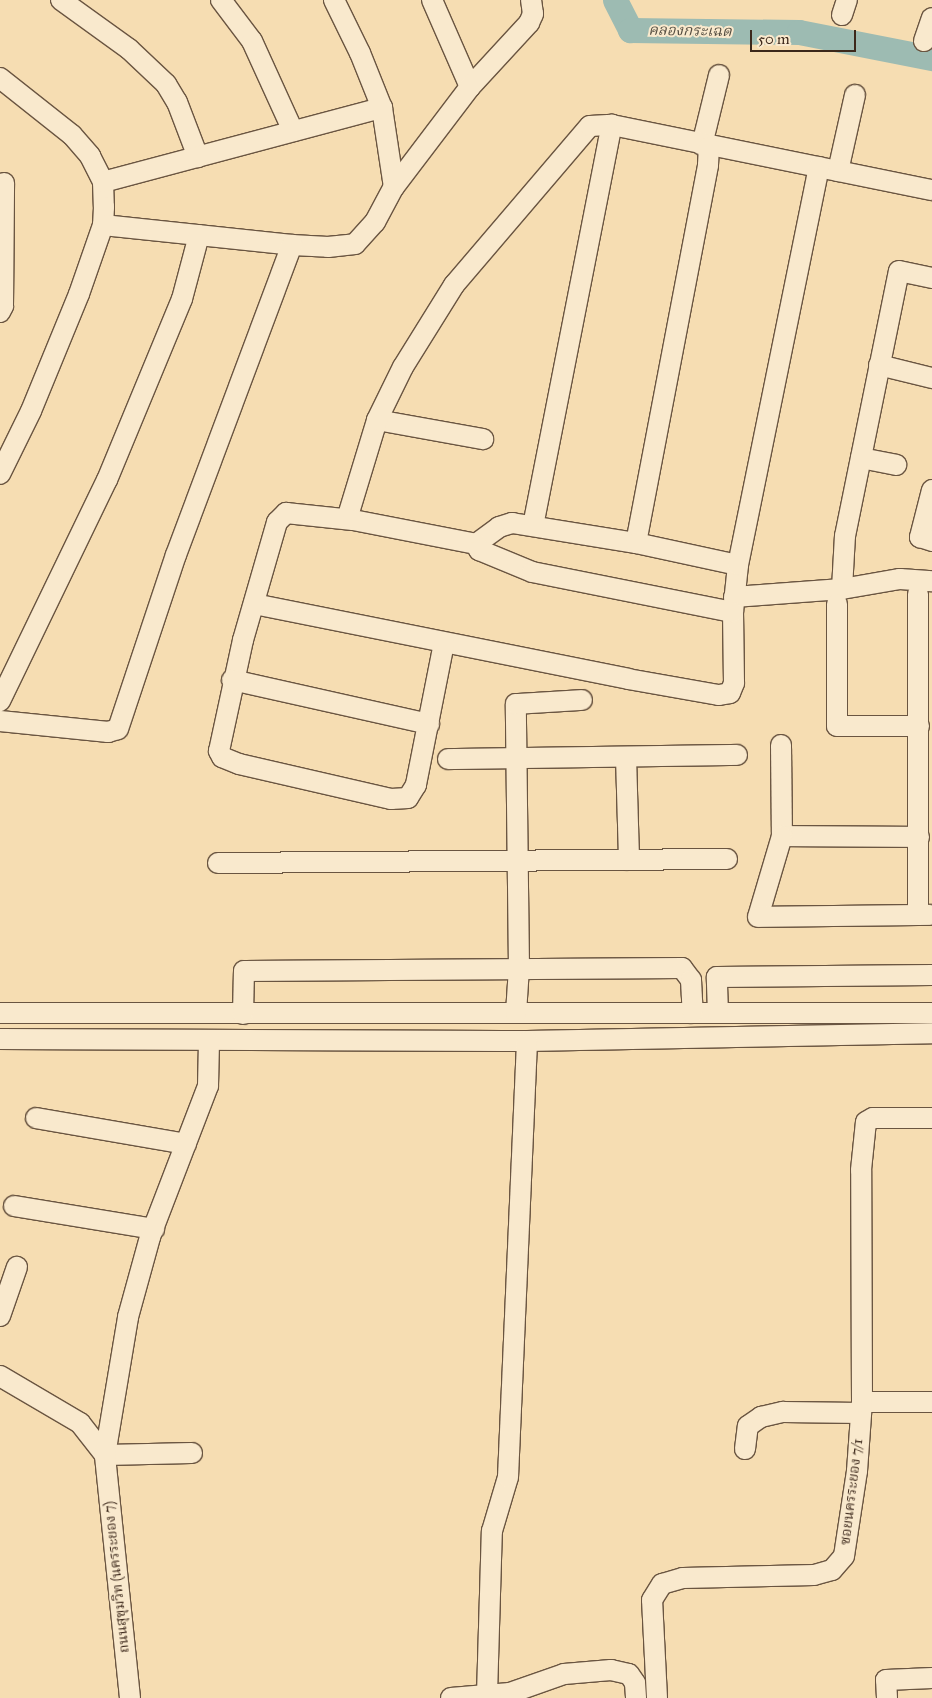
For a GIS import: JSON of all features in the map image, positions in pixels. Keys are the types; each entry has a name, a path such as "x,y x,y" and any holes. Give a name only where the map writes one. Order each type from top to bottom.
{"street":[{"path":"61,0 129,49 166,84 177,102 198,157"},
{"path":"221,0 252,41 293,131"},
{"path":"334,0 360,53 382,108 394,187"},
{"path":"432,0 470,87"},
{"path":"103,225 292,245 328,247 355,244 375,222 394,187 470,87 528,22 532,14 532,0"},
{"path":"924,41 932,18"},
{"path":"636,543 708,165 706,146 720,75"},
{"path":"0,78 72,135 90,156 103,182 103,225 31,411 0,474"},
{"path":"254,604 444,643 724,695 730,693 734,683 735,589 828,169 855,95"},
{"path":"103,182 382,108"},
{"path":"533,526 612,125"},
{"path":"347,519 377,420 403,367 454,285 590,126 612,125 706,146 932,190"},
{"path":"0,312 3,306 4,183"},
{"path":"0,701 107,480 182,299 199,235"},
{"path":"0,720 108,732 118,729 176,555 292,245"},
{"path":"920,726 837,726 839,596 845,536 898,271 932,278"},
{"path":"879,365 932,378"},
{"path":"377,420 483,439"},
{"path":"861,458 896,465"},
{"path":"932,490 920,537 932,540"},
{"path":"444,643 414,790 408,798 391,799 239,764 222,758 219,742 232,680 277,522 282,515 298,512 347,519 476,544 499,527 512,523 533,526 636,543 735,589"},
{"path":"476,544 479,550 532,572 785,594 839,596 900,579 925,587 920,726 919,837 925,914 758,917 782,836 781,745"},
{"path":"232,680 429,724"},
{"path":"516,1013 519,968 516,704 582,700"},
{"path":"448,759 737,755"},
{"path":"626,756 629,860"},
{"path":"782,836 919,837"},
{"path":"218,863 727,859"},
{"path":"243,1014 244,971 682,968 691,980 693,1014"},
{"path":"718,1013 717,977 932,975"},
{"path":"0,1013 932,1013"},
{"path":"354,1013 355,1041"},
{"path":"0,1039 527,1041 932,1033"},
{"name":"ถนนสุขุมวิท (นครระยอง 7)","path":"130,1698 105,1455 128,1317 154,1229 208,1086 209,1041"},
{"path":"487,1695 492,1531 508,1477 527,1041"},
{"path":"36,1118 186,1144"},
{"name":"ซอยนครระยอง 7/1","path":"657,1698 652,1600 662,1584 683,1578 814,1574 832,1570 844,1556 862,1408 861,1170 866,1122 873,1118 932,1118"},
{"path":"14,1206 154,1229"},
{"path":"0,1316 17,1267"},
{"path":"0,1376 80,1423 105,1455 192,1453"},
{"path":"745,1449 748,1426 761,1417 783,1412 932,1402"},
{"path":"451,1698 510,1693 564,1674 612,1670 629,1674 635,1683 636,1698"},
{"path":"887,1698 886,1680 932,1678"}],"waterway":[{"name":"คลองกระเฉด","path":"615,0 630,30 799,32 932,58"}]}
